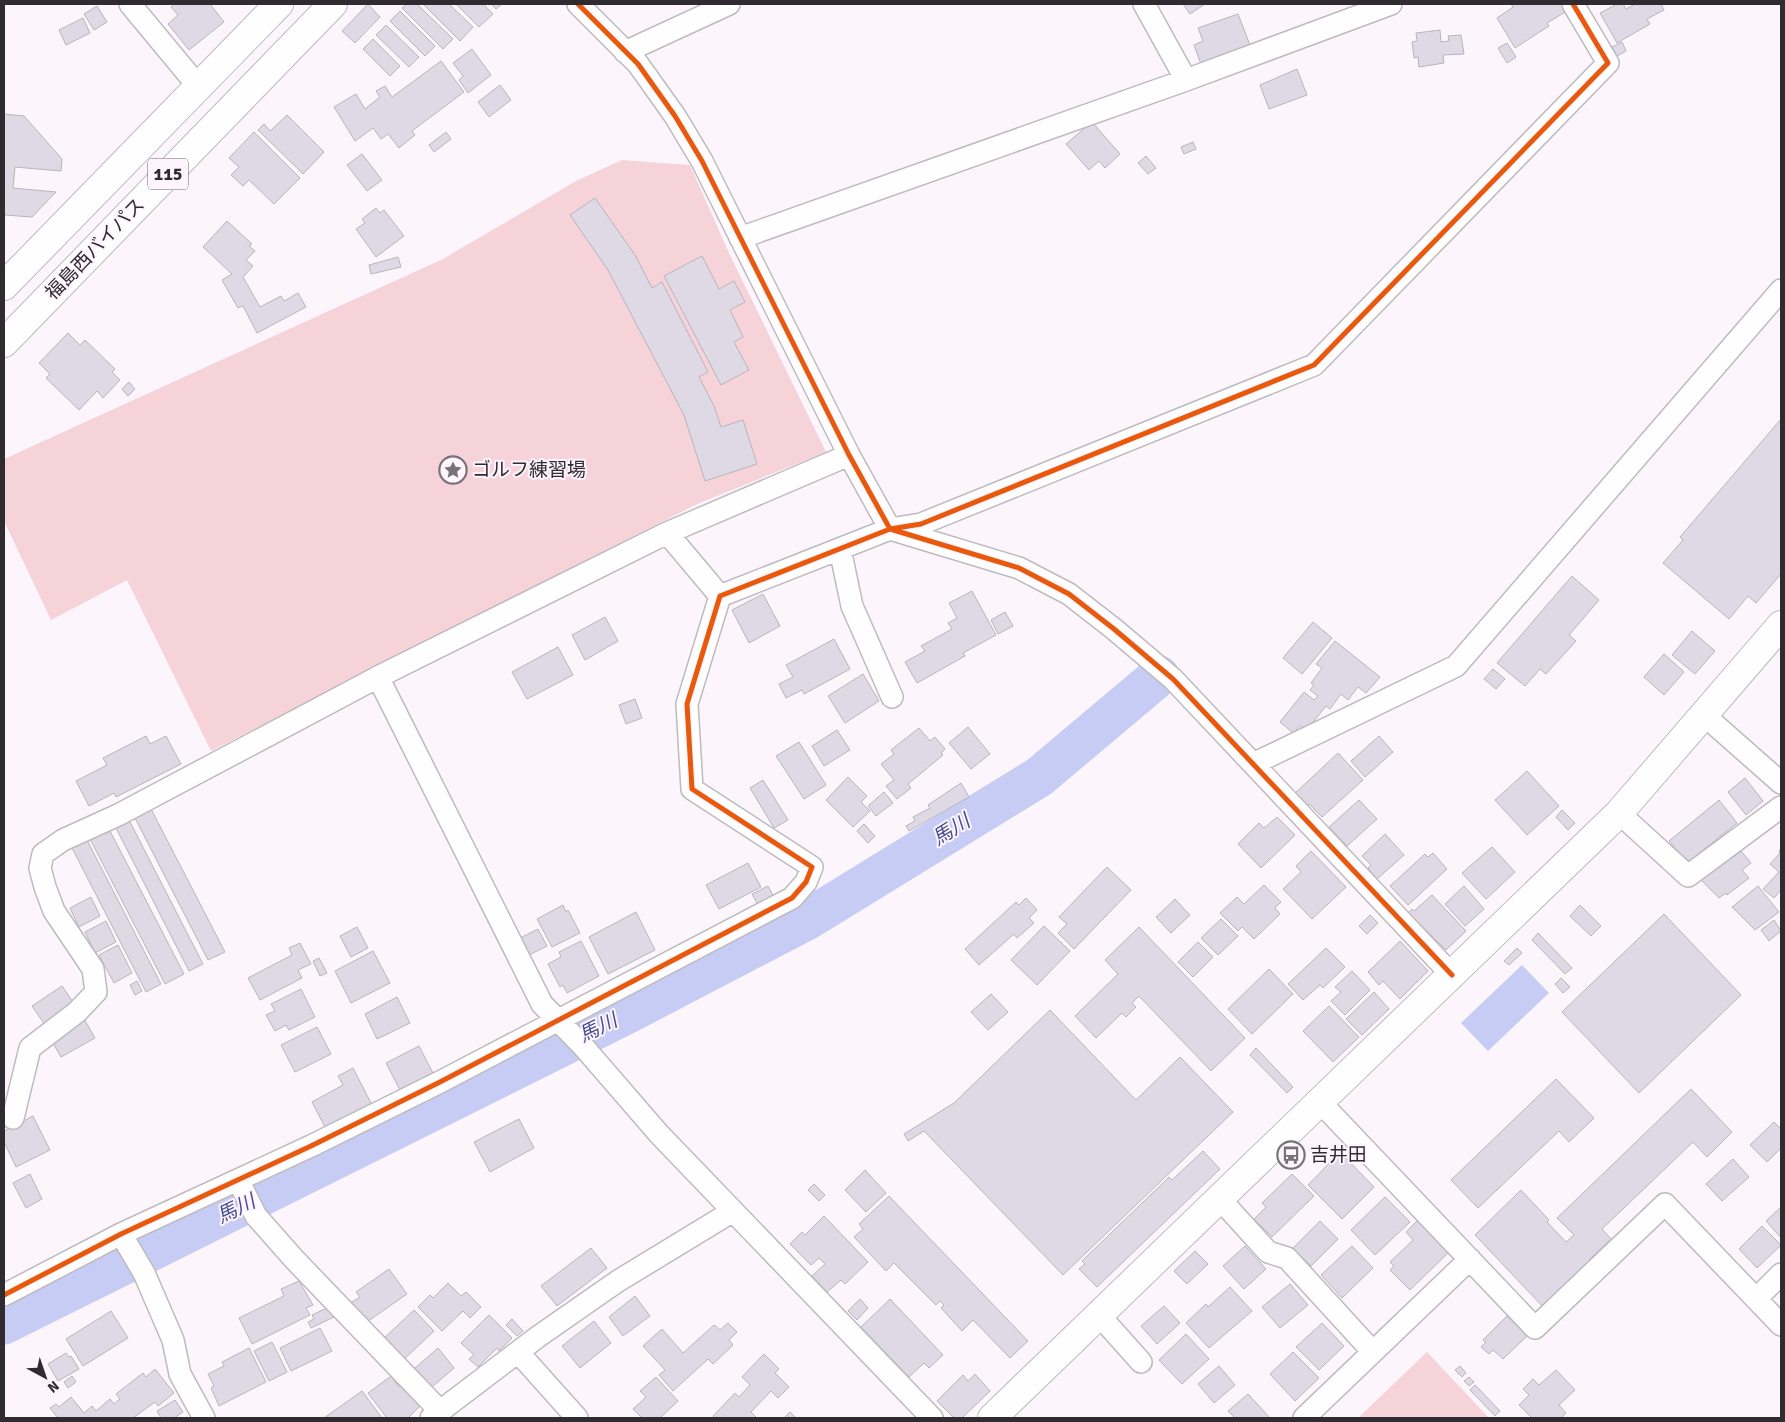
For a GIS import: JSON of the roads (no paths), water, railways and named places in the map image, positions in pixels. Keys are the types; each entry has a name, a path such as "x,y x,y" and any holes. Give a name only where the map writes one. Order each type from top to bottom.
{"main road":[{"name":"115","path":"4,286 278,4"},
{"name":"福島西バイパス","path":"4,343 333,4"},
{"path":"992,1418 1619,813 1781,625"}],"street":[{"path":"130,4 198,86"},
{"path":"578,4 638,64 680,124 702,161 849,455 890,529 1019,568 1069,594 1114,629 1173,679 1452,975"},
{"path":"625,52 729,4"},
{"path":"1144,4 1186,80"},
{"path":"740,238 1186,80 1390,4"},
{"path":"720,596 890,529 921,524 1314,365 1608,63 1573,4"},
{"path":"1253,764 1456,666 1781,290"},
{"path":"13,1118 30,1048 77,1012 96,992 93,969 66,931 45,888 40,868 44,854 63,840 118,815 378,677 667,533 849,455"},
{"path":"667,533 720,596"},
{"path":"840,549 852,606 892,697"},
{"path":"4,1294 241,1187 312,1146 562,1024 792,898 806,882 812,867 692,789 688,704 720,596"},
{"path":"378,677 542,1004 582,1045 659,1134 932,1418"},
{"path":"1704,715 1781,782"},
{"path":"1619,813 1688,876 1781,807"},
{"path":"1320,1102 1535,1328 1665,1204 1781,1325"},
{"path":"241,1187 256,1216 436,1415 518,1352 618,1281 733,1211"},
{"path":"1220,1199 1268,1252 1287,1258 1373,1352"},
{"path":"125,1239 144,1274 173,1340 180,1374 204,1418"},
{"path":"1304,1418 1470,1259"},
{"path":"1756,1299 1781,1274"},
{"path":"1099,1315 1141,1362"},
{"path":"518,1352 577,1418"}],"water":[{"path":"1522,965 1549,993 1488,1051 1461,1023"}],"waterway":[{"name":"馬川","path":"4,1324 628,1013 808,919 1039,777 1159,676"}],"place":[{"name":"ゴルフ練習場","path":"453,470"},
{"name":"吉井田","path":"1291,1155"}]}
